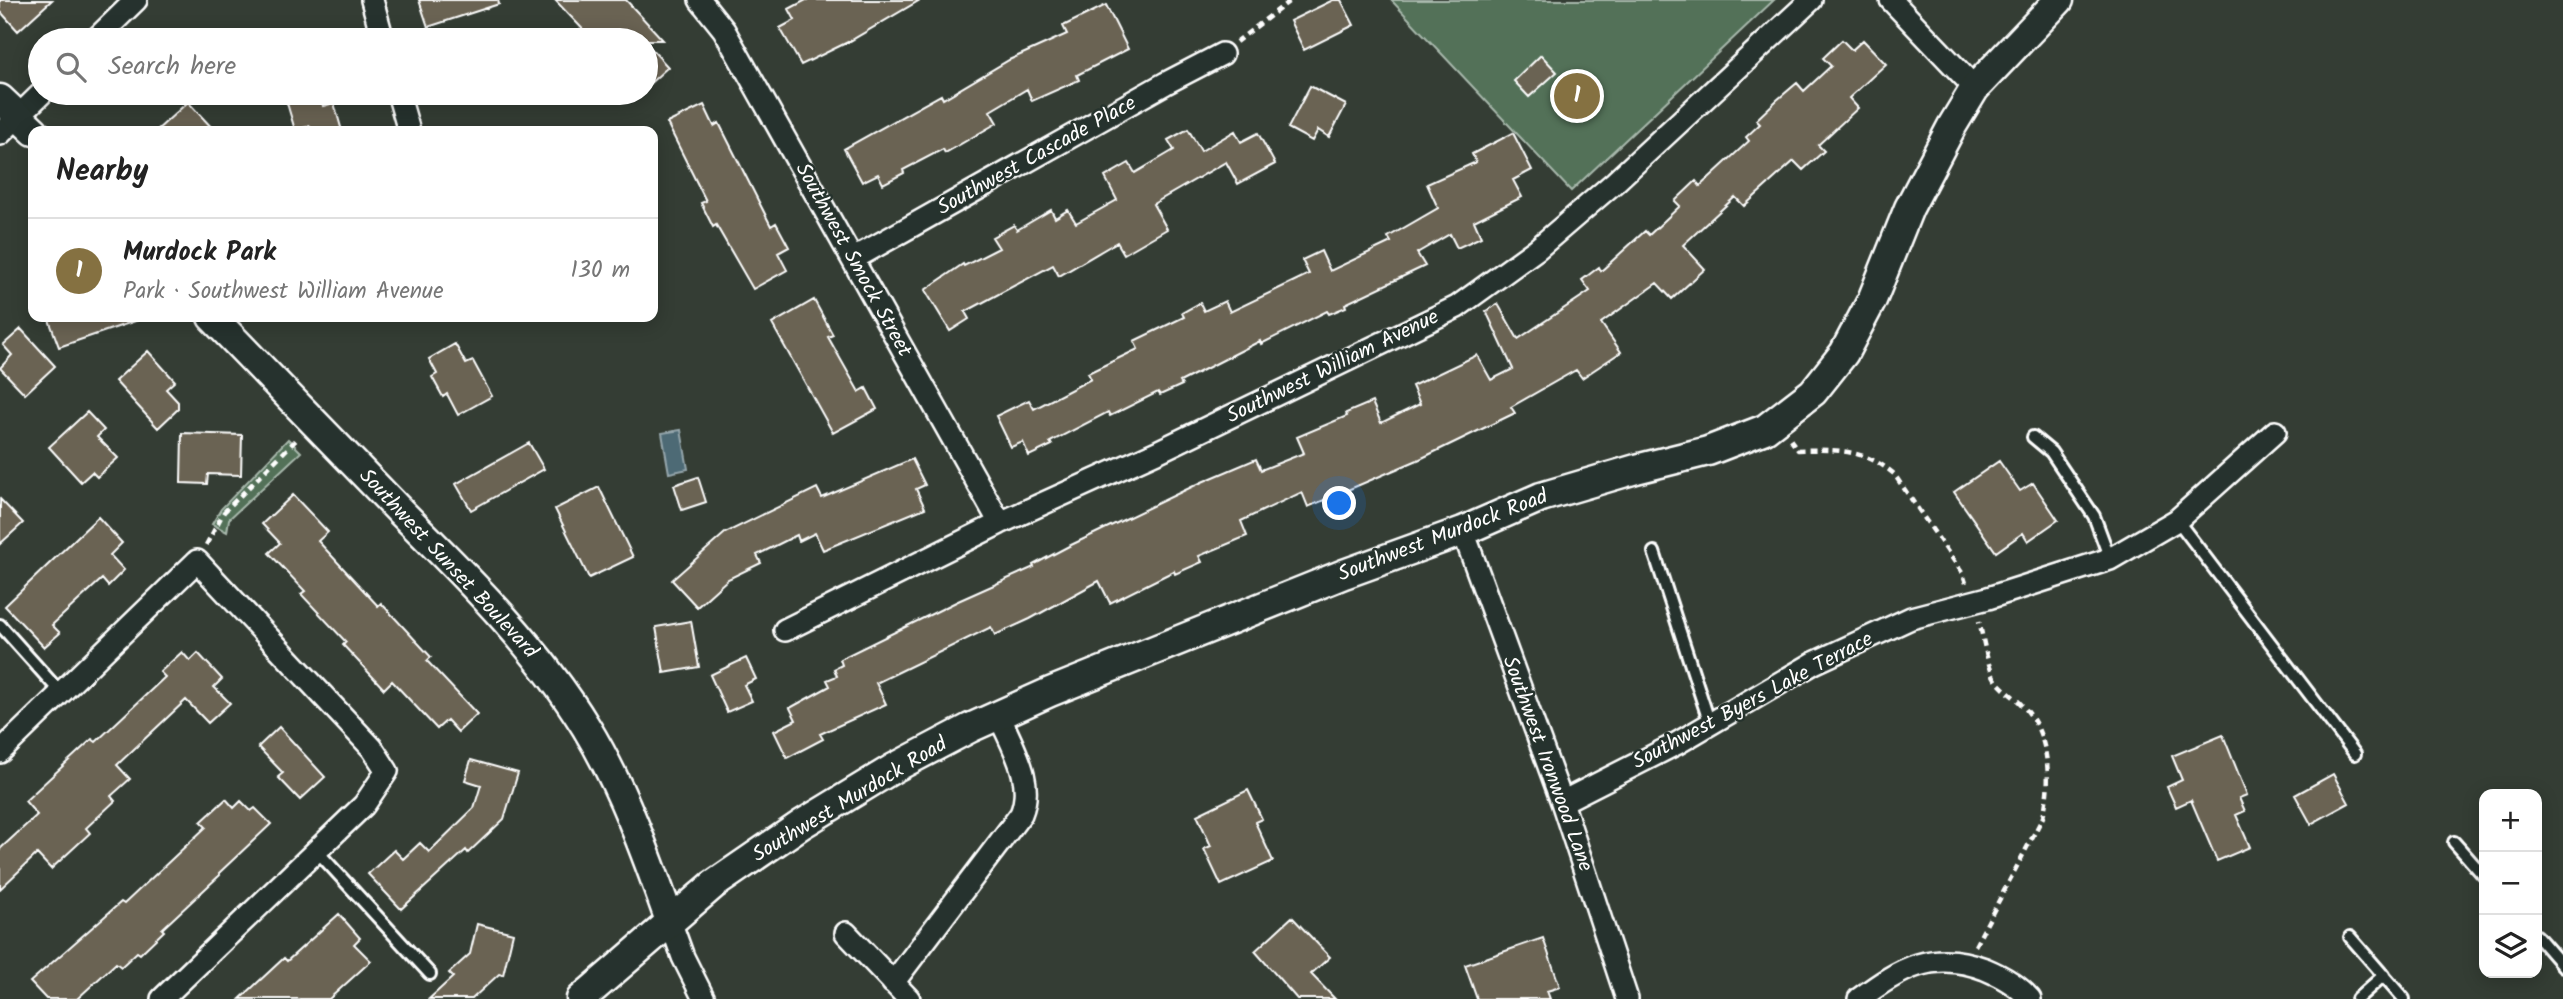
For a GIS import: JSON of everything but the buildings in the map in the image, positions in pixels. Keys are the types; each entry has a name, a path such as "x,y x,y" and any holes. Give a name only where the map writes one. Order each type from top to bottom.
{"main road":[{"name":"Southwest Murdock Road","path":"581,999 713,885 802,824 894,768 999,715 1050,692 1344,574 1462,531 1541,497 1737,442 1765,429 1813,392 1849,346 1872,300 1909,208 1975,88 2059,0"},
{"name":"Southwest Sunset Boulevard","path":"217,322 493,605 550,674 587,728 604,759 670,921"}],"street":[{"path":"107,28 136,0"},
{"path":"372,0 380,28"},
{"name":"Southwest Smock Street","path":"700,0 724,30 1000,523"},
{"name":"Southwest William Avenue","path":"785,630 1000,523 1171,445 1457,307 1537,249 1615,182 1811,0"},
{"path":"1891,0 1975,88"},
{"name":"Southwest Cascade Place","path":"853,259 1154,89 1222,54"},
{"path":"13,120 29,105"},
{"path":"401,105 408,126"},
{"name":"Southwest Byers Lake Terrace","path":"1562,802 1676,744 1814,663 1911,618 1974,602 2110,559 2177,520 2274,432"},
{"name":"Southwest Ironwood Lane","path":"1462,531 1562,802 1627,999"},
{"path":"0,752 197,561 372,748 387,771 364,806 162,999"},
{"path":"893,983 1021,814 1027,800 1022,769 999,715"},
{"path":"670,921 683,957 704,999"},
{"path":"846,933 909,999"},
{"path":"1859,999 1900,971 1923,962 1947,960 1966,962 2001,975 2030,999"}],"lane":[{"path":"2033,437 2051,452 2094,516 2110,559"},
{"path":"2177,520 2355,754"},
{"path":"1654,552 1710,724"},
{"path":"0,625 61,693"},
{"path":"2454,842 2479,870"},
{"path":"317,851 430,974"},
{"path":"2350,937 2404,999"},
{"path":"2542,942 2563,965"},
{"path":"2357,999 2384,975"}],"path":[{"path":"1222,54 1258,23 1291,0"},
{"path":"1777,420 1798,450 1833,449 1865,455 1880,462 1894,474 1963,574 1974,602 1992,673 1999,684 2023,706 2041,738 2049,777 2048,799 2043,817 1966,962"},
{"path":"197,561 224,512 312,421"}],"green space":[{"path":"1391,0 1774,0 1571,191"},
{"path":"288,439 301,452 229,519 227,532 212,524 221,509"}],"water":[{"path":"681,430 688,469 669,473 662,433"}],"place":[{"name":"Murdock Park","path":"1577,96"}]}
